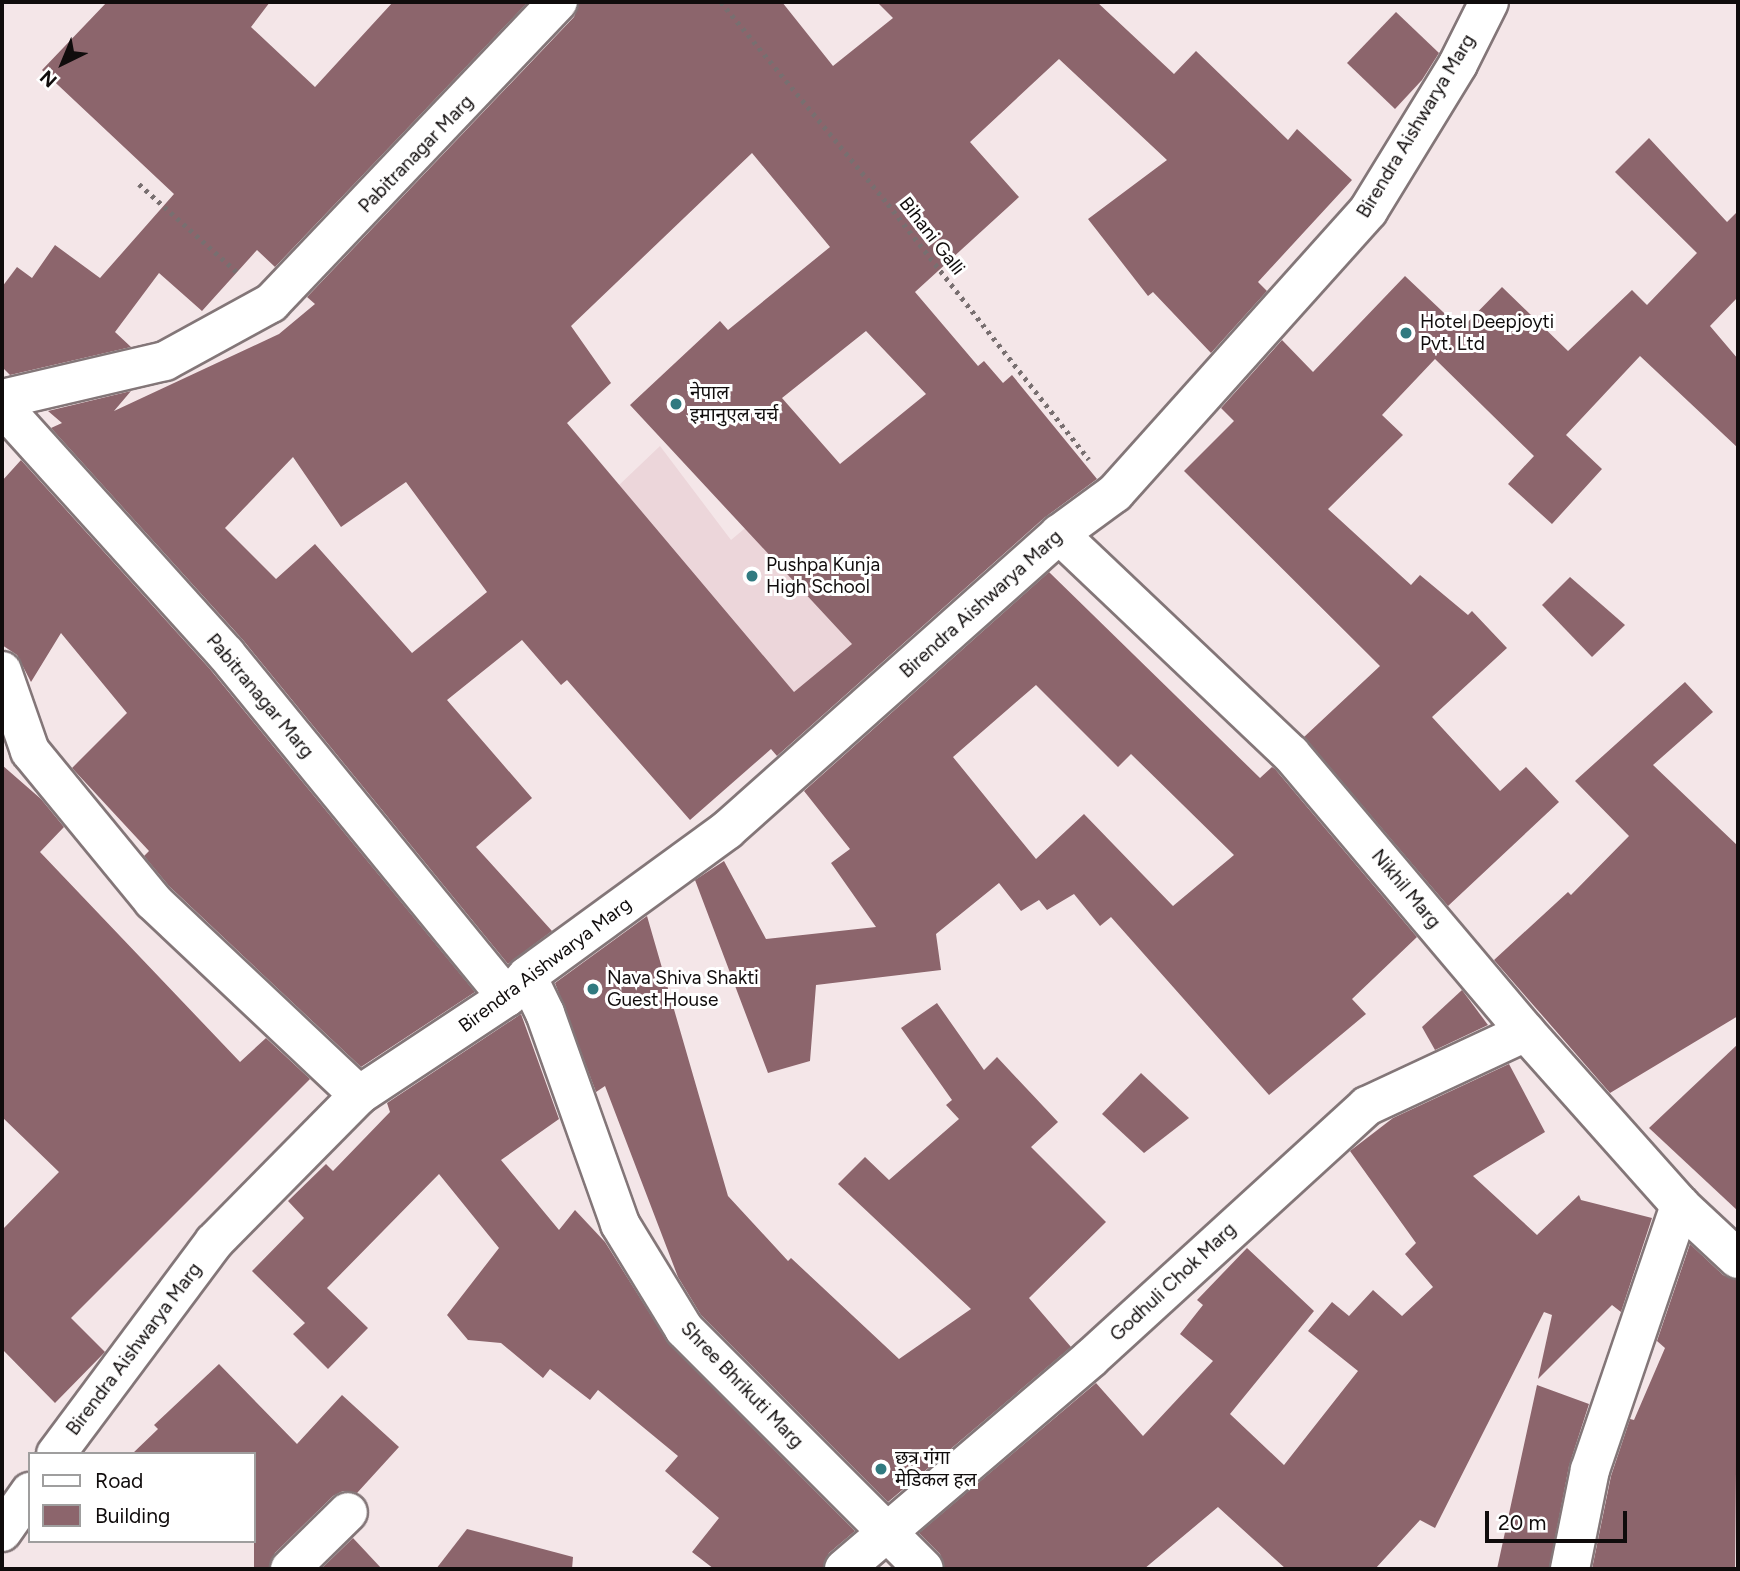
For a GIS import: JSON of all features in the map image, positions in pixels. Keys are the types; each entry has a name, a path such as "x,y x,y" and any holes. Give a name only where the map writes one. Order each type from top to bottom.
{"street":[{"name":"Pabitranagar Marg","path":"2,399 165,361 271,303 558,2"},
{"name":"Birendra Aishwarya Marg","path":"58,1452 215,1242 359,1095 517,986 727,830 1059,534 1115,493 1367,211 1458,64 1489,2"},
{"name":"Pabitranagar Marg","path":"2,405 226,654 517,986"},
{"name":"Nikhil Marg","path":"1059,534 1291,754 1527,1032 1680,1205 1738,1259"},
{"path":"2,671 30,751 153,901 359,1095"},
{"name":"Shree Bhrikuti Marg","path":"517,986 545,1013 620,1224 684,1329 924,1569"},
{"name":"Godhuli Chok Marg","path":"844,1569 1091,1358 1367,1106 1527,1032"},
{"path":"1570,1569 1590,1470 1680,1205"},
{"path":"2,1532 28,1495"},
{"path":"290,1569 348,1512"}],"path":[{"name":"Bihani Galli","path":"721,2 888,204 1115,493"},
{"path":"139,184 271,303"}],"shaded area":[{"name":"Pushpa Kunja High School","path":"660,446 731,540 808,475 915,612 758,756 596,507"}],"building":[{"path":"107,2 270,2 251,27 315,87 393,2 528,2 275,267 257,250 202,311 159,273 115,332 131,347 10,375 2,367 2,287 17,267 32,278 55,245 100,278 174,194 42,70"},
{"path":"579,2 782,2 833,66 893,18 877,2 1097,2 1174,74 1196,51 1288,140 1297,129 1352,180 1258,282 1267,291 1211,353 1153,292 1148,296 1088,219 1167,160 1059,59 970,142 1019,197 915,292 978,366 984,361 1003,383 1012,375 1097,479 1044,518 777,756 771,749 690,820 567,680 561,685 522,640 447,700 532,798 476,847 552,931 508,964 243,640 51,428 62,423 48,411 131,391 114,411 279,334 315,304 307,297 574,17","holes":["752,153 830,247 728,330 720,321 630,405 852,644 794,692 567,423 611,383 571,326","866,331 926,394 840,464 782,398","293,457 341,527 406,482 487,592 412,653 315,544 276,579 225,528"]},
{"path":"1396,12 1439,53 1422,80 1395,109 1347,63"},
{"path":"1649,138 1727,222 1738,211 1738,297 1710,326 1738,359 1738,448 1640,356 1566,435 1602,469 1552,524 1508,484 1534,456 1435,359 1382,415 1403,435 1328,509 1411,585 1420,575 1468,615 1472,611 1507,648 1432,717 1500,791 1526,767 1559,802 1448,906 1304,737 1380,666 1184,471 1234,421 1221,408 1282,340 1313,372 1405,276 1461,329 1502,287 1568,351 1632,290 1647,305 1697,253 1615,172"},
{"path":"21,460 209,668 475,992 361,1067 169,886 144,856 149,851 72,768 127,713 61,633 31,682 17,655 2,645 2,481"},
{"path":"1049,572 1260,778 1272,767 1275,769 1417,937 1352,999 1366,1014 1269,1095 1111,917 1100,926 1074,894 1047,910 1039,900 1021,911 999,883 936,934 941,970 816,985 810,1061 768,1073 695,880 724,861 766,939 876,927 831,863 850,849 804,791","holes":["1036,685 1118,767 1131,754 1234,855 1173,906 1084,814 1036,859 953,757"]},
{"path":"1570,577 1625,625 1592,657 1542,605"},
{"path":"1685,682 1713,712 1653,765 1738,846 1738,1016 1610,1093 1494,960 1568,892 1571,895 1629,836 1575,781"},
{"path":"2,765 41,799 64,827 40,852 240,1062 266,1038 310,1079 71,1318 105,1352 55,1403 2,1349 2,1230 59,1172 2,1117"},
{"path":"647,916 728,1196 788,1261 791,1258 899,1359 971,1309 838,1184 865,1157 889,1180 959,1119 946,1105 952,1100 901,1028 937,1003 984,1070 997,1057 1058,1122 1031,1147 1106,1222 1029,1298 1071,1347 888,1502 701,1315 678,1277 605,1086 596,1092 555,983"},
{"path":"1462,990 1488,1025 1435,1050 1422,1027"},
{"path":"521,1014 559,1119 501,1160 559,1230 575,1210 605,1242 669,1344 855,1531 829,1553 823,1569 714,1569 692,1552 719,1518 665,1471 678,1456 598,1390 590,1400 550,1369 543,1378 501,1343 468,1340 447,1315 499,1248 439,1174 327,1288 368,1328 328,1369 293,1334 305,1323 252,1271 304,1218 288,1201 326,1164 333,1171 390,1112 387,1103"},
{"path":"1738,1044 1738,1211 1649,1128"},
{"path":"1509,1064 1545,1132 1473,1176 1537,1235 1579,1195 1581,1200 1652,1218 1621,1312 1612,1305 1538,1379 1552,1315 1544,1312 1435,1528 1420,1520 1375,1569 1286,1569 1218,1507 1144,1569 945,1569 940,1554 919,1533 1096,1383 1143,1436 1213,1361 1180,1334 1203,1305 1197,1300 1247,1248 1314,1311 1230,1414 1284,1465 1358,1371 1308,1331 1332,1302 1349,1316 1373,1290 1402,1316 1433,1287 1405,1254 1416,1243 1350,1151 1393,1118"},
{"path":"1141,1073 1189,1118 1144,1153 1102,1114"},
{"path":"1690,1244 1723,1275 1738,1280 1735,1569 1592,1569 1611,1476 1630,1419 1634,1420 1665,1348 1657,1341"},
{"path":"219,1364 297,1444 342,1395 399,1447 357,1493 343,1491 333,1496 275,1553 269,1569 254,1569 256,1452 134,1452 158,1429 154,1425"},
{"path":"1537,1385 1589,1404 1569,1466 1549,1569 1497,1569"},
{"path":"467,1529 573,1557 572,1569 436,1569"},
{"path":"353,1538 382,1569 321,1569"}],"place":[{"name":"Hotel Deepjoyti Pvt. Ltd","path":"1406,333"},
{"name":"नेपाल इमानुएल चर्च","path":"676,404"},
{"name":"Pushpa Kunja High School","path":"752,576"},
{"name":"Nava Shiva Shakti Guest House","path":"593,989"},
{"name":"छत्र गंगा मेडिकल हल","path":"881,1469"}]}
